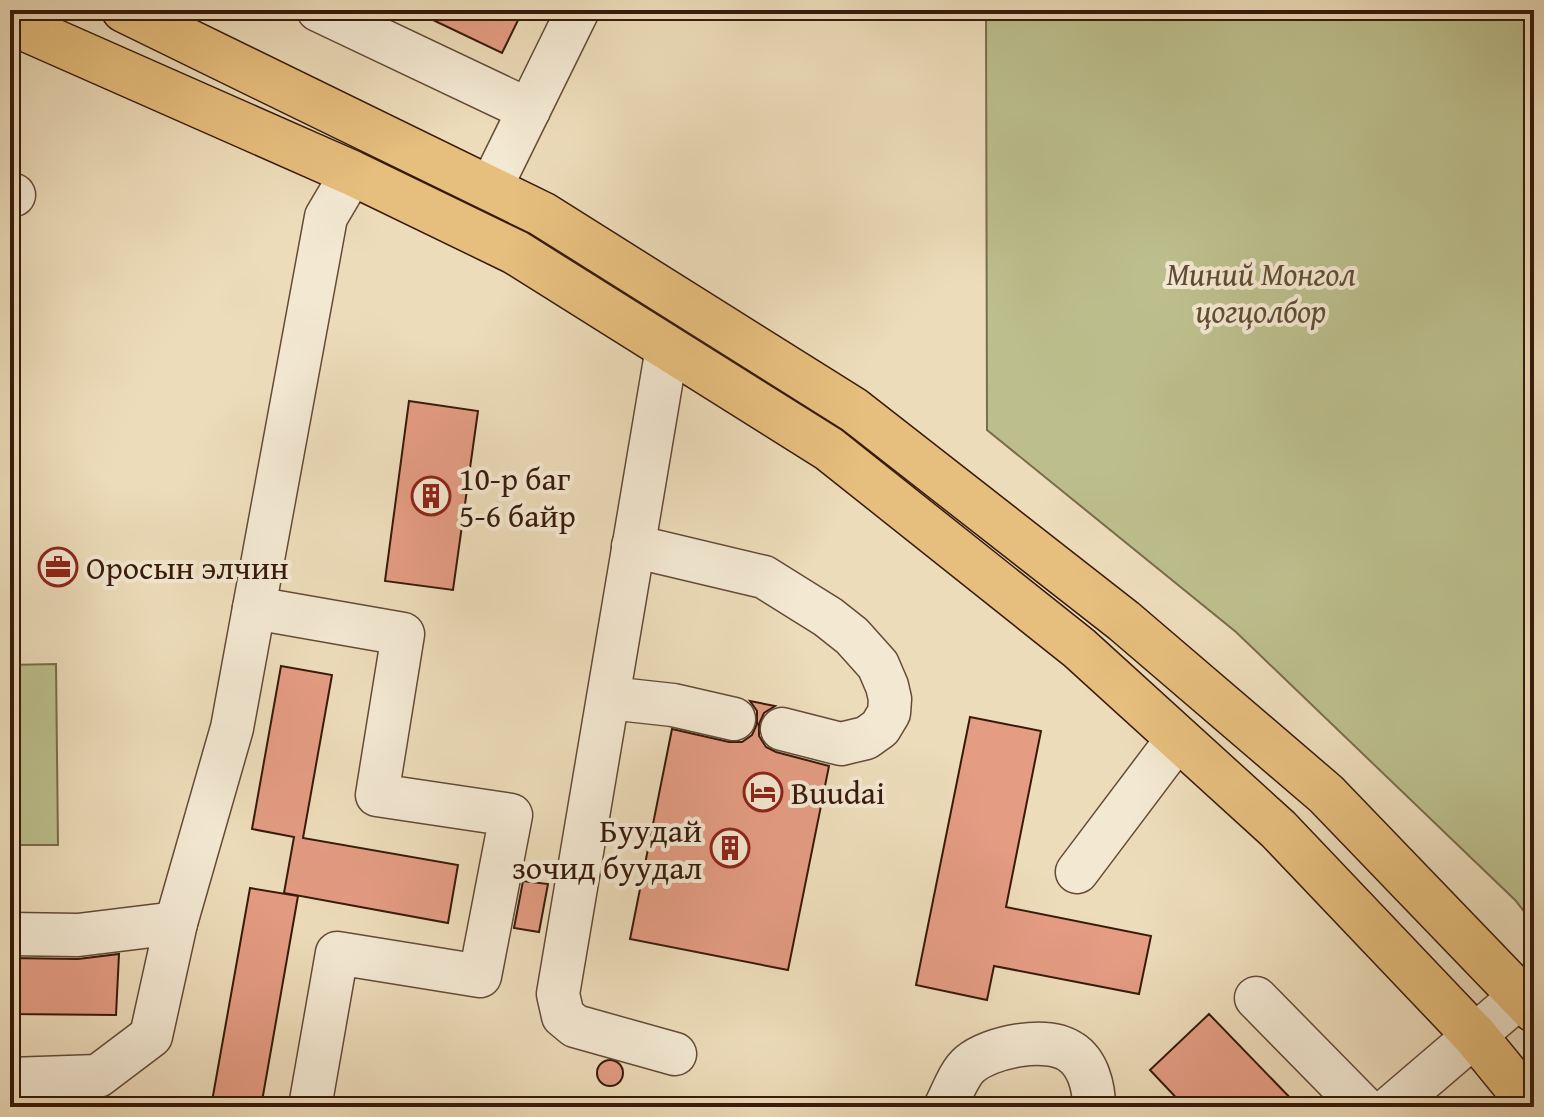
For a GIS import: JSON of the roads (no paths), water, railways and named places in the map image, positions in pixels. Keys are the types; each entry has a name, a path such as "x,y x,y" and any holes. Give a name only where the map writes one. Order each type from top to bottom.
{"main road":[{"path":"124,10 175,21 542,214 854,410 1112,611 1326,794 1528,1002"},
{"path":"10,22 352,173 515,252 829,449 1079,648 1278,829 1475,1036 1533,1107"}],"lane":[{"path":"318,10 529,110"},
{"path":"491,187 578,10"},
{"path":"10,1079 98,1076 151,1036 176,923 232,728 326,217 352,173"},
{"path":"667,348 558,1002 566,1021 575,1026 675,1054"},
{"path":"633,546 764,577 828,617 852,636 878,665 890,699 889,713 880,728 866,738 841,744 782,729"},
{"path":"254,608 403,634 377,795 511,815 480,976 337,953 310,1107"},
{"path":"609,698 673,705 734,719"},
{"path":"1077,872 1178,738"},
{"path":"10,934 78,935 176,923"},
{"path":"1256,998 1363,1107"},
{"path":"1391,1107 1475,1036 1528,1002"},
{"path":"945,1107 968,1065 993,1049 1049,1045 1070,1051 1087,1069 1094,1107"}],"place":[{"name":"10-р баг 5-6 байр","path":"431,496"},
{"name":"Оросын элчин","path":"58,567"},
{"name":"Buudai","path":"763,792"},
{"name":"Буудай зочид буудал","path":"730,848"}],"park label":[{"name":"Миний Монгол цогцолбор","path":"1261,292"}]}
